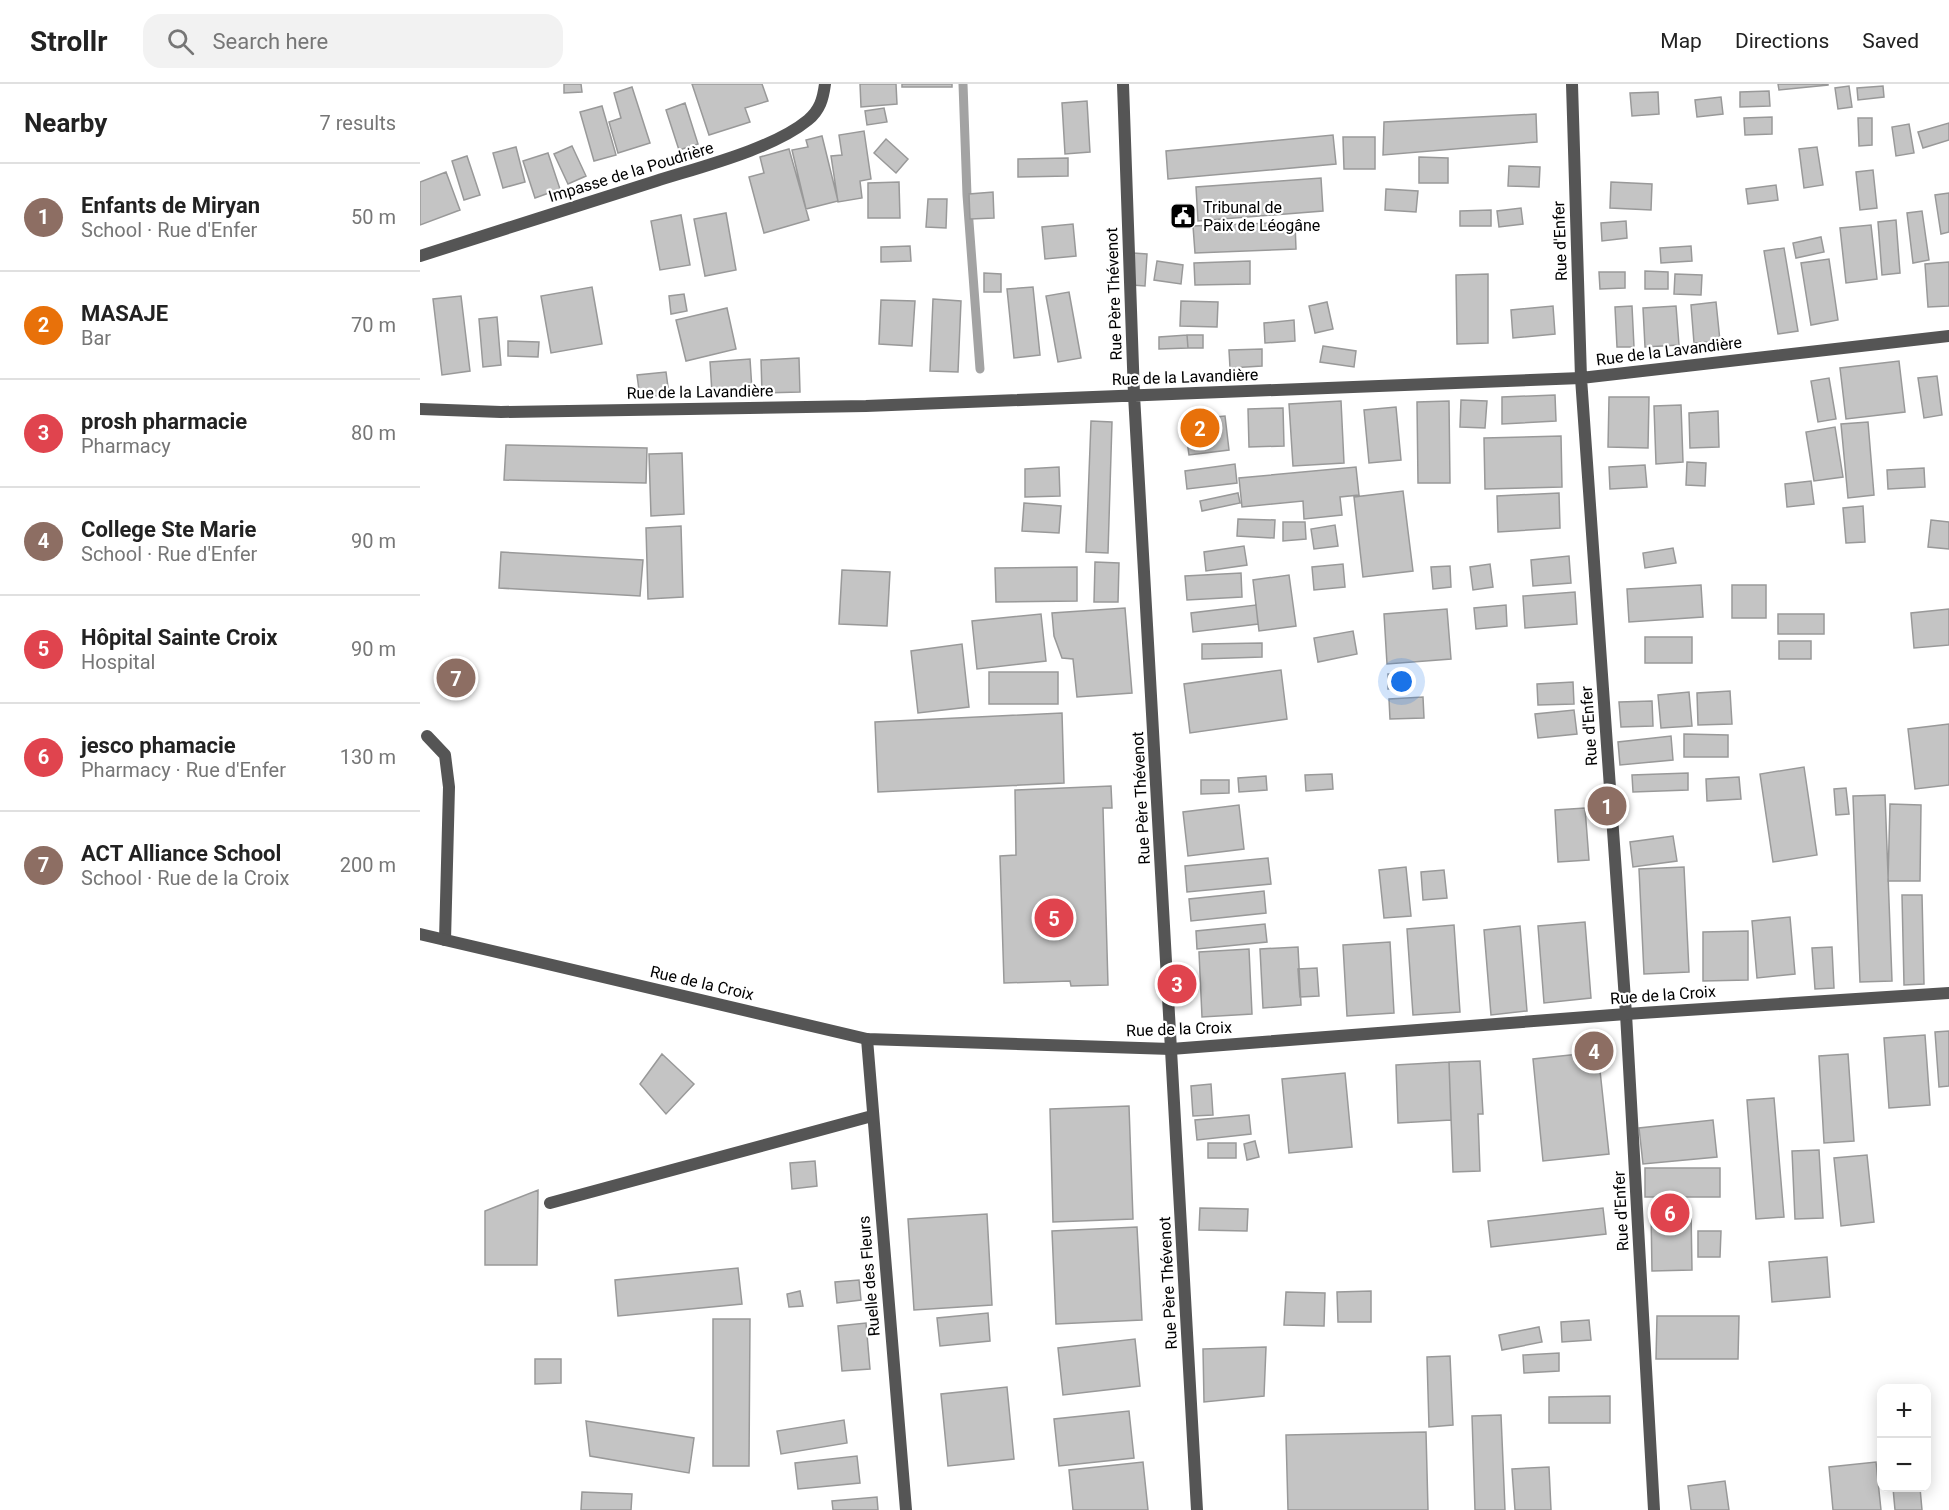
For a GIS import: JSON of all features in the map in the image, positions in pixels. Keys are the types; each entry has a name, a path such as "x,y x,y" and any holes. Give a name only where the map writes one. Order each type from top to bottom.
{"street":[{"name":"Impasse de la Poudrière","path":"420,256 729,158 780,137 796,129 817,112 825,84"},
{"name":"Rue Père Thévenot","path":"1123,84 1134,395 1197,1510"},
{"name":"Rue d'Enfer","path":"1572,84 1581,378 1626,1014 1654,1510"},
{"name":"Rue de la Lavandière","path":"420,409 501,412 866,406 1581,378 1949,336"},
{"path":"427,736 445,755 449,787 445,940"},
{"name":"Rue de la Croix","path":"420,934 867,1039 1172,1049 1626,1014 1949,993"},
{"name":"Ruelle des Fleurs","path":"867,1039 906,1510"},
{"path":"550,1203 872,1116"}],"building":[{"path":"564,84 581,84 582,92 564,93"},
{"path":"692,84 762,84 768,101 745,108 750,122 709,135"},
{"path":"860,84 896,84 897,104 861,107"},
{"path":"902,84 952,84 952,87 902,87"},
{"path":"1778,84 1828,84 1828,85 1779,90"},
{"path":"1849,86 1852,107 1838,109 1835,88"},
{"path":"1883,86 1884,97 1858,100 1857,88"},
{"path":"632,87 650,143 618,153 609,122 621,118 614,93"},
{"path":"1769,91 1770,106 1740,107 1740,92"},
{"path":"1658,92 1659,114 1632,116 1630,93"},
{"path":"1721,97 1723,114 1697,117 1695,100"},
{"path":"1087,101 1090,152 1065,154 1062,103"},
{"path":"685,103 698,144 679,150 666,110"},
{"path":"602,106 616,155 594,161 580,112"},
{"path":"884,108 887,122 867,125 865,111"},
{"path":"1536,114 1537,142 1383,155 1384,122"},
{"path":"1772,117 1772,134 1745,135 1744,118"},
{"path":"1858,118 1872,118 1872,145 1859,146"},
{"path":"1949,123 1949,140 1923,148 1918,132"},
{"path":"1909,124 1914,153 1896,156 1892,127"},
{"path":"864,131 871,179 860,181 862,198 838,202 831,156 842,155 839,135"},
{"path":"1333,135 1336,164 1168,179 1166,151"},
{"path":"822,136 838,201 806,209 792,150 808,147 806,140"},
{"path":"1343,137 1375,137 1375,169 1344,169"},
{"path":"886,139 908,159 896,173 874,153"},
{"path":"572,146 586,176 568,184 554,154"},
{"path":"516,147 525,182 503,188 493,153"},
{"path":"1817,147 1823,185 1804,188 1799,149"},
{"path":"789,149 809,220 764,233 749,177 764,173 760,157"},
{"path":"548,153 560,189 535,198 523,161"},
{"path":"467,156 480,195 464,200 452,161"},
{"path":"1419,157 1448,158 1448,183 1419,183"},
{"path":"1068,158 1068,176 1018,177 1018,159"},
{"path":"1509,166 1540,167 1539,187 1508,186"},
{"path":"1873,170 1877,208 1860,210 1856,172"},
{"path":"446,172 460,210 420,225 420,182"},
{"path":"1321,178 1323,211 1198,221 1196,187"},
{"path":"899,182 900,218 868,218 868,183"},
{"path":"1611,182 1652,184 1651,210 1610,208"},
{"path":"1776,185 1778,200 1748,204 1746,189"},
{"path":"1386,189 1418,191 1416,212 1385,210"},
{"path":"993,192 994,218 970,219 969,194"},
{"path":"1949,193 1949,232 1941,234 1935,195"},
{"path":"928,199 947,199 946,228 926,227"},
{"path":"1521,208 1523,224 1499,227 1497,211"},
{"path":"1491,210 1491,226 1460,226 1460,211"},
{"path":"1922,211 1929,260 1913,263 1907,213"},
{"path":"726,213 736,270 705,276 694,219"},
{"path":"681,215 690,265 660,270 651,221"},
{"path":"1896,220 1900,273 1882,275 1878,222"},
{"path":"1626,221 1627,238 1602,241 1601,223"},
{"path":"1295,222 1296,249 1195,253 1193,226"},
{"path":"1073,224 1076,256 1045,259 1042,227"},
{"path":"1871,225 1877,279 1846,283 1840,228"},
{"path":"1821,237 1824,252 1796,258 1793,243"},
{"path":"910,246 911,261 881,262 881,247"},
{"path":"1691,246 1692,261 1661,263 1660,248"},
{"path":"1784,248 1798,331 1778,334 1764,251"},
{"path":"1133,253 1147,254 1145,286 1132,285"},
{"path":"1829,259 1838,320 1811,325 1801,263"},
{"path":"1157,261 1183,265 1181,284 1154,280"},
{"path":"1250,261 1250,284 1195,285 1194,263"},
{"path":"1949,262 1949,306 1928,307 1925,264"},
{"path":"1645,271 1668,272 1668,289 1645,289"},
{"path":"1599,272 1625,272 1625,288 1600,289"},
{"path":"984,273 1001,274 1001,292 984,292"},
{"path":"1488,274 1488,343 1457,344 1456,275"},
{"path":"1675,274 1702,275 1701,295 1674,294"},
{"path":"592,287 602,344 551,353 541,296"},
{"path":"1033,287 1040,355 1014,358 1007,289"},
{"path":"1069,292 1081,358 1058,362 1046,296"},
{"path":"684,294 687,311 671,314 669,296"},
{"path":"461,296 470,371 442,375 433,299"},
{"path":"933,299 961,301 958,372 930,371"},
{"path":"881,300 915,301 912,346 879,344"},
{"path":"1181,301 1218,302 1217,327 1180,326"},
{"path":"1327,302 1333,329 1315,333 1309,306"},
{"path":"1716,302 1720,341 1694,343 1691,305"},
{"path":"1553,306 1555,334 1513,338 1511,310"},
{"path":"1632,306 1634,347 1617,347 1615,307"},
{"path":"1676,306 1679,345 1645,347 1643,308"},
{"path":"727,308 736,349 686,361 676,320"},
{"path":"497,317 501,365 483,367 479,319"},
{"path":"1294,320 1295,341 1265,343 1264,323"},
{"path":"1187,335 1203,335 1203,348 1188,348"},
{"path":"1187,335 1188,348 1159,349 1159,337"},
{"path":"508,341 539,342 538,357 508,356"},
{"path":"1323,346 1356,351 1354,367 1320,362"},
{"path":"1262,349 1262,366 1230,368 1229,350"},
{"path":"799,358 800,392 762,393 761,360"},
{"path":"750,359 752,390 712,393 710,362"},
{"path":"1899,361 1905,412 1846,419 1840,368"},
{"path":"666,372 669,394 640,398 637,375"},
{"path":"1937,376 1942,415 1924,418 1918,378"},
{"path":"1829,378 1836,419 1818,422 1811,381"},
{"path":"1555,395 1556,421 1502,424 1502,397"},
{"path":"1609,397 1649,397 1648,448 1608,447"},
{"path":"1461,400 1487,401 1485,428 1460,427"},
{"path":"1341,401 1344,463 1293,466 1289,404"},
{"path":"1449,401 1450,483 1418,483 1417,402"},
{"path":"1681,405 1683,462 1656,464 1654,406"},
{"path":"1396,407 1401,460 1369,463 1364,410"},
{"path":"1283,408 1284,446 1249,447 1248,409"},
{"path":"1718,411 1719,447 1690,448 1689,413"},
{"path":"1225,416 1229,450 1189,455 1184,420"},
{"path":"1091,421 1112,422 1108,553 1086,552"},
{"path":"1868,422 1874,495 1848,498 1841,424"},
{"path":"1835,427 1843,477 1814,481 1806,432"},
{"path":"1561,436 1562,487 1485,489 1484,438"},
{"path":"506,445 647,448 646,483 504,480"},
{"path":"682,453 684,514 651,516 649,454"},
{"path":"1687,462 1706,463 1705,486 1686,485"},
{"path":"1235,464 1237,483 1187,489 1185,471"},
{"path":"1645,465 1647,487 1610,489 1609,467"},
{"path":"1059,467 1060,496 1025,497 1025,469"},
{"path":"1356,467 1359,495 1340,497 1342,515 1304,519 1303,501 1242,507 1239,478"},
{"path":"1924,468 1925,487 1888,489 1887,470"},
{"path":"1811,481 1814,504 1787,507 1785,484"},
{"path":"1403,491 1413,571 1363,577 1354,497"},
{"path":"1238,493 1240,503 1202,511 1200,501"},
{"path":"1559,493 1560,528 1498,532 1497,496"},
{"path":"1024,503 1061,506 1059,533 1022,531"},
{"path":"1863,506 1865,542 1846,543 1843,508"},
{"path":"1238,519 1275,520 1274,538 1237,536"},
{"path":"1931,520 1949,522 1949,549 1928,547"},
{"path":"1283,522 1305,522 1306,539 1283,541"},
{"path":"1335,525 1338,546 1314,549 1311,529"},
{"path":"681,526 683,597 648,599 646,528"},
{"path":"1244,546 1247,565 1206,571 1204,552"},
{"path":"1673,548 1676,563 1645,568 1643,553"},
{"path":"501,552 643,560 640,596 499,588"},
{"path":"1569,556 1571,583 1533,586 1531,560"},
{"path":"1095,562 1119,563 1118,602 1094,602"},
{"path":"1343,564 1345,587 1314,590 1312,567"},
{"path":"1490,564 1493,587 1473,590 1470,567"},
{"path":"1450,566 1451,587 1433,589 1431,567"},
{"path":"1077,567 1077,601 996,602 995,568"},
{"path":"842,570 890,572 887,626 839,624"},
{"path":"1241,573 1242,597 1187,600 1185,576"},
{"path":"1289,575 1296,626 1259,631 1253,580"},
{"path":"1701,585 1703,617 1629,622 1627,589"},
{"path":"1732,585 1766,585 1766,618 1732,618"},
{"path":"1575,592 1577,624 1525,628 1523,596"},
{"path":"1256,605 1258,624 1193,632 1191,613"},
{"path":"1506,605 1507,626 1476,629 1474,608"},
{"path":"1125,608 1132,693 1077,697 1073,659 1062,658 1054,636 1052,613"},
{"path":"1447,609 1451,659 1387,664 1384,614"},
{"path":"1949,609 1949,645 1914,648 1911,613"},
{"path":"1041,614 1046,661 977,669 972,621"},
{"path":"1778,614 1824,614 1824,634 1778,634"},
{"path":"1353,631 1357,654 1318,662 1314,638"},
{"path":"1645,637 1692,637 1692,663 1645,663"},
{"path":"1779,641 1811,641 1811,659 1779,659"},
{"path":"1262,643 1262,657 1202,659 1202,644"},
{"path":"962,644 969,707 918,713 911,651"},
{"path":"1281,670 1287,719 1190,733 1184,684"},
{"path":"989,672 1058,672 1058,704 989,704"},
{"path":"1388,674 1409,674 1409,689 1388,689"},
{"path":"1573,682 1574,704 1538,705 1537,684"},
{"path":"1730,691 1732,724 1698,725 1697,693"},
{"path":"1689,692 1692,726 1661,728 1658,695"},
{"path":"1423,697 1424,718 1390,719 1389,699"},
{"path":"1652,701 1653,726 1621,727 1619,702"},
{"path":"1574,710 1577,734 1538,738 1535,714"},
{"path":"1062,713 1064,783 878,792 875,722"},
{"path":"1949,724 1949,785 1915,789 1908,729"},
{"path":"1684,734 1728,735 1728,757 1684,757"},
{"path":"1671,736 1673,760 1620,765 1618,742"},
{"path":"1804,767 1817,855 1773,862 1760,774"},
{"path":"1688,773 1688,790 1633,792 1632,775"},
{"path":"1332,774 1333,789 1306,791 1305,775"},
{"path":"1266,776 1267,790 1239,792 1238,778"},
{"path":"1739,777 1741,799 1707,801 1706,779"},
{"path":"1201,780 1229,780 1229,793 1201,794"},
{"path":"1111,786 1112,808 1103,808 1108,985 1071,986 1070,981 1004,983 1000,856 1016,855 1015,790"},
{"path":"1846,788 1849,814 1836,815 1834,789"},
{"path":"1885,795 1892,981 1860,982 1853,796"},
{"path":"1890,804 1921,805 1920,881 1888,881"},
{"path":"1239,805 1244,849 1188,856 1183,812"},
{"path":"1585,808 1589,860 1558,862 1555,810"},
{"path":"1673,836 1677,861 1633,867 1630,842"},
{"path":"1268,858 1271,884 1187,892 1185,866"},
{"path":"1406,867 1411,916 1384,918 1379,870"},
{"path":"1684,867 1689,972 1644,974 1639,869"},
{"path":"1444,870 1447,898 1423,900 1421,872"},
{"path":"1264,891 1266,913 1191,921 1189,899"},
{"path":"1902,895 1922,895 1924,984 1904,985"},
{"path":"1790,917 1795,974 1757,978 1752,921"},
{"path":"1585,922 1591,998 1544,1003 1538,926"},
{"path":"1265,924 1267,942 1197,949 1196,931"},
{"path":"1454,925 1460,1012 1413,1015 1407,929"},
{"path":"1520,926 1527,1011 1491,1015 1484,930"},
{"path":"1748,931 1748,980 1703,981 1703,932"},
{"path":"1390,942 1394,1013 1347,1016 1343,945"},
{"path":"1298,947 1301,1005 1263,1008 1260,949"},
{"path":"1832,947 1834,988 1815,989 1812,948"},
{"path":"1249,949 1252,1014 1202,1017 1199,952"},
{"path":"1317,968 1319,996 1300,997 1298,969"},
{"path":"1949,1031 1949,1086 1939,1087 1935,1032"},
{"path":"1925,1035 1930,1105 1889,1108 1884,1038"},
{"path":"1598,1052 1609,1154 1543,1161 1533,1059"},
{"path":"662,1054 694,1084 666,1114 640,1084"},
{"path":"1848,1054 1854,1141 1824,1143 1819,1056"},
{"path":"1480,1061 1483,1114 1478,1114 1480,1171 1453,1172 1449,1062"},
{"path":"1449,1062 1451,1120 1398,1123 1396,1065"},
{"path":"1345,1073 1352,1147 1289,1153 1282,1079"},
{"path":"1211,1084 1213,1115 1193,1116 1191,1086"},
{"path":"1774,1098 1784,1217 1756,1219 1747,1100"},
{"path":"1129,1106 1133,1219 1053,1222 1050,1109"},
{"path":"1249,1115 1251,1134 1197,1140 1195,1120"},
{"path":"1713,1120 1717,1157 1643,1164 1639,1128"},
{"path":"1255,1141 1259,1157 1247,1160 1244,1144"},
{"path":"1208,1143 1236,1143 1236,1158 1208,1158"},
{"path":"1819,1150 1823,1218 1795,1219 1792,1151"},
{"path":"1867,1155 1874,1222 1841,1226 1834,1158"},
{"path":"815,1161 817,1186 792,1189 790,1163"},
{"path":"1645,1168 1720,1168 1720,1197 1645,1197"},
{"path":"538,1190 537,1265 485,1265 485,1211"},
{"path":"1200,1208 1248,1209 1247,1231 1199,1230"},
{"path":"1603,1208 1606,1234 1491,1247 1488,1221"},
{"path":"1651,1210 1691,1210 1692,1270 1652,1271"},
{"path":"987,1214 992,1305 914,1310 908,1219"},
{"path":"1137,1227 1142,1320 1056,1324 1052,1231"},
{"path":"1698,1231 1721,1231 1720,1257 1698,1257"},
{"path":"1827,1257 1830,1297 1772,1302 1769,1262"},
{"path":"738,1268 742,1304 618,1316 615,1280"},
{"path":"859,1280 861,1300 837,1303 835,1282"},
{"path":"800,1291 803,1306 789,1307 787,1294"},
{"path":"1371,1291 1371,1322 1338,1322 1337,1292"},
{"path":"1286,1292 1325,1293 1324,1326 1284,1325"},
{"path":"988,1313 990,1341 940,1346 937,1318"},
{"path":"1657,1316 1739,1316 1738,1359 1656,1359"},
{"path":"713,1319 750,1319 749,1466 713,1466"},
{"path":"1589,1320 1591,1340 1562,1342 1561,1322"},
{"path":"866,1323 870,1369 842,1371 838,1326"},
{"path":"1539,1327 1542,1342 1502,1350 1499,1335"},
{"path":"1135,1339 1140,1386 1063,1395 1058,1348"},
{"path":"1266,1347 1264,1396 1204,1402 1203,1349"},
{"path":"1559,1353 1559,1371 1524,1373 1523,1355"},
{"path":"1450,1356 1453,1425 1429,1427 1427,1357"},
{"path":"535,1359 561,1359 561,1383 535,1384"},
{"path":"1007,1387 1014,1459 948,1466 941,1394"},
{"path":"1610,1396 1610,1423 1549,1423 1549,1397"},
{"path":"1129,1411 1134,1458 1059,1466 1054,1419"},
{"path":"1501,1415 1505,1510 1475,1510 1472,1416"},
{"path":"844,1420 847,1443 781,1454 777,1431"},
{"path":"586,1421 694,1438 689,1473 590,1456"},
{"path":"1426,1432 1428,1510 1288,1510 1286,1435"},
{"path":"857,1456 860,1483 798,1489 795,1463"},
{"path":"1143,1462 1148,1510 1073,1510 1069,1470"},
{"path":"1876,1462 1877,1492 1879,1492 1881,1510 1833,1510 1829,1467"},
{"path":"1549,1467 1551,1510 1515,1510 1512,1469"},
{"path":"1725,1481 1729,1510 1691,1510 1688,1486"},
{"path":"582,1492 632,1494 631,1510 581,1510"},
{"path":"1893,1492 1920,1492 1922,1510 1895,1510"},
{"path":"877,1497 878,1510 833,1510 832,1501"}],"waterway":[{"path":"963,84 967,195 980,369"}],"place":[{"name":"Tribunal de Paix de Léogâne","path":"1183,216"},
{"name":"MASAJE","path":"1200,428"},
{"name":"ACT Alliance School","path":"456,678"},
{"name":"Enfants de Miryan","path":"1607,806"},
{"name":"Hôpital Sainte Croix","path":"1054,918"},
{"name":"prosh pharmacie","path":"1177,984"},
{"name":"College Ste Marie","path":"1594,1051"},
{"name":"jesco phamacie","path":"1670,1213"}]}
